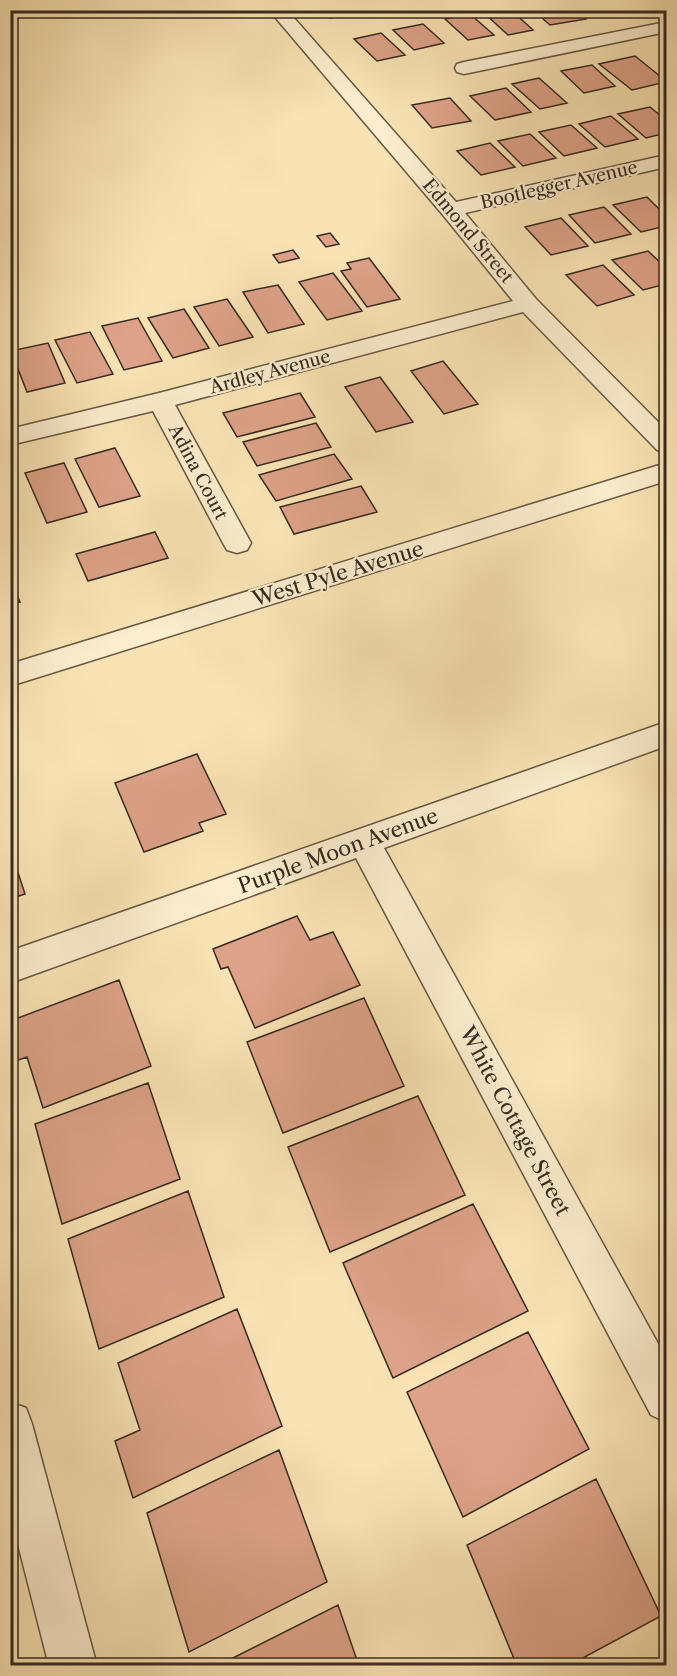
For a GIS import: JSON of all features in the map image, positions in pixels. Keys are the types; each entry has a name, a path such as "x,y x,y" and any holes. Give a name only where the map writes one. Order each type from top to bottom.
{"street":[{"name":"Edmond Street","path":"277,10 451,210 528,304 666,444"},
{"path":"464,69 666,27"},
{"name":"Bootlegger Avenue","path":"451,210 666,161"},
{"name":"Ardley Avenue","path":"10,437 160,401 528,304"},
{"name":"Adina Court","path":"160,401 237,543"},
{"name":"West Pyle Avenue","path":"10,675 666,472"},
{"name":"Purple Moon Avenue","path":"10,967 666,734"},
{"name":"White Cottage Street","path":"364,842 666,1400"},
{"path":"10,1424 73,1665"}],"building":[{"path":"323,10 354,10 357,13 330,18"},
{"path":"511,10 533,30 508,35 483,12"},
{"path":"533,10 576,10 586,19 550,25"},
{"path":"585,10 618,10 592,16"},
{"path":"470,14 494,35 468,40 445,19"},
{"path":"423,24 444,43 414,50 393,30"},
{"path":"381,33 405,55 377,61 354,39"},
{"path":"635,56 666,82 632,90 599,64"},
{"path":"592,65 615,86 584,93 561,71"},
{"path":"539,78 567,103 540,109 512,84"},
{"path":"506,88 531,112 495,120 470,96"},
{"path":"450,98 471,121 432,128 412,105"},
{"path":"650,107 666,120 666,133 646,138 618,114"},
{"path":"611,116 638,139 605,147 579,124"},
{"path":"571,125 597,148 564,156 539,132"},
{"path":"530,134 556,158 523,166 498,141"},
{"path":"490,143 515,167 481,175 457,151"},
{"path":"647,197 666,216 666,226 641,232 613,205"},
{"path":"604,207 631,234 595,243 569,215"},
{"path":"561,218 588,246 551,255 525,227"},
{"path":"330,233 339,244 326,247 317,236"},
{"path":"293,250 299,258 279,263 273,255"},
{"path":"648,251 666,268 666,284 643,290 612,260"},
{"path":"369,258 400,299 367,307 341,271 351,269 347,263"},
{"path":"603,265 634,295 597,306 566,275"},
{"path":"333,273 362,311 327,320 299,282"},
{"path":"278,285 304,324 268,333 243,292"},
{"path":"227,299 253,337 219,346 194,307"},
{"path":"184,309 209,348 173,358 148,318"},
{"path":"138,318 162,361 124,370 102,326"},
{"path":"90,332 113,374 77,383 55,340"},
{"path":"48,343 65,383 27,392 11,351"},
{"path":"443,361 478,404 444,414 411,371"},
{"path":"380,377 413,422 376,432 345,387"},
{"path":"300,393 315,417 237,437 223,413"},
{"path":"316,423 331,447 257,466 243,442"},
{"path":"115,448 140,496 99,507 75,459"},
{"path":"334,454 352,479 276,501 259,475"},
{"path":"64,463 87,512 47,523 25,473"},
{"path":"361,486 377,512 294,534 280,507"},
{"path":"155,532 168,558 88,581 76,554"},
{"path":"10,579 20,602 10,605"},
{"path":"197,754 226,814 199,823 203,831 144,852 115,783"},
{"path":"10,848 25,894 10,899"},
{"path":"297,916 310,940 333,932 360,985 255,1028 228,967 221,969 213,949"},
{"path":"119,980 151,1066 43,1108 27,1057 10,1063 10,1021"},
{"path":"364,998 404,1086 283,1133 247,1042"},
{"path":"148,1083 180,1179 62,1224 35,1124"},
{"path":"418,1096 465,1195 330,1252 288,1147"},
{"path":"188,1191 224,1297 99,1349 68,1239"},
{"path":"473,1204 528,1311 393,1378 343,1263"},
{"path":"237,1309 282,1426 133,1498 115,1441 140,1430 118,1363"},
{"path":"528,1332 589,1449 463,1517 407,1392"},
{"path":"279,1450 327,1582 189,1652 147,1513"},
{"path":"596,1479 661,1616 568,1666 517,1666 467,1545"},
{"path":"338,1605 359,1666 217,1666"}]}
